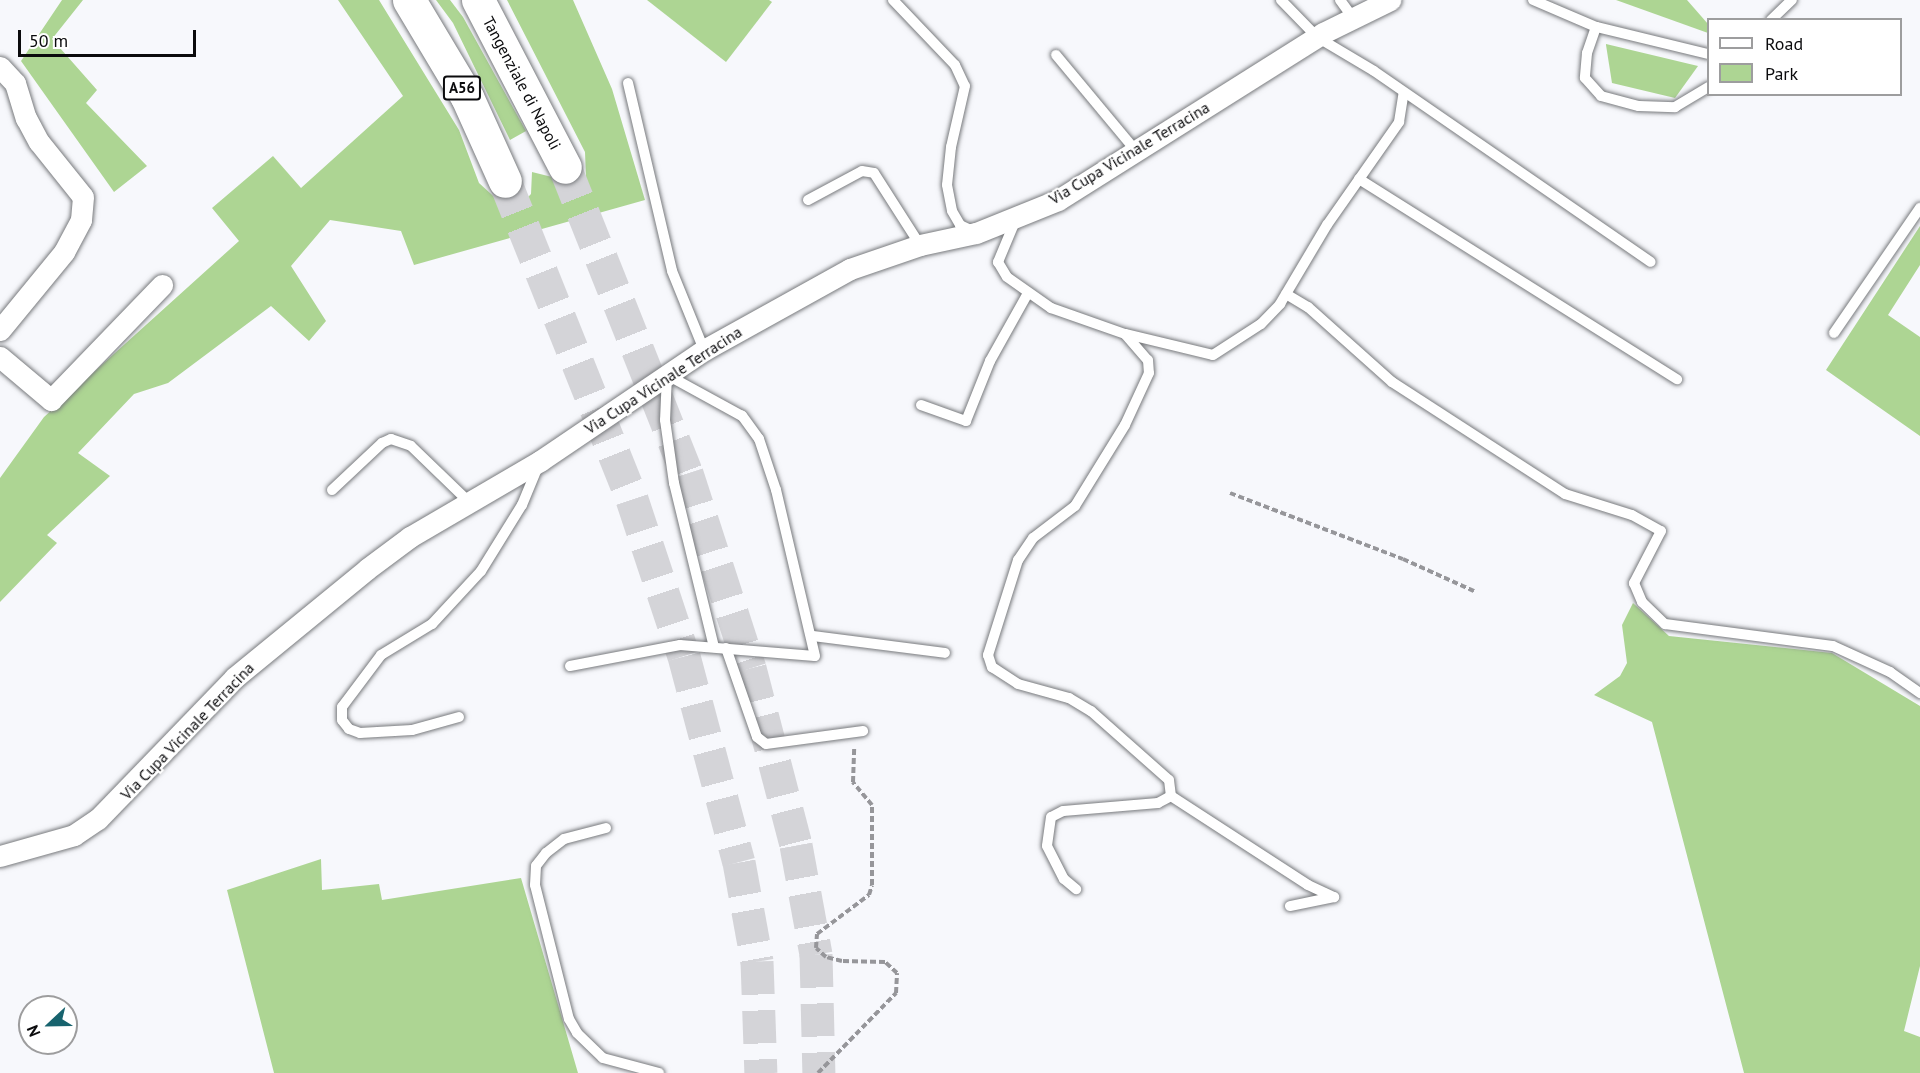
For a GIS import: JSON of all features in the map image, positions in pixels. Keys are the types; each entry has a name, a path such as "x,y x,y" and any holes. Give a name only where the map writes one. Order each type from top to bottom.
{"highway":[{"name":"A56","path":"409,0 467,97 505,182"},
{"name":"Tangenziale di Napoli","path":"478,0 566,167"}],"street":[{"name":"Via Cupa Vicinale Terracina","path":"0,856 74,835 98,819 234,678 367,569 468,501 540,461 704,350 850,269 920,245 976,233 1058,200 1317,37 1390,0"},
{"path":"0,67 15,83 26,118 39,142 83,197 81,220 64,252 0,330"},
{"path":"0,357 51,400 162,285"}],"lane":[{"path":"893,0 955,64 965,86 951,147 947,184 952,211 960,225 976,233"},
{"path":"1281,0 1317,37 1404,92 1651,262"},
{"path":"1340,0 1353,18"},
{"path":"1533,0 1596,27 1707,54"},
{"path":"1773,18 1792,0"},
{"path":"1596,27 1587,53 1586,78 1600,96 1639,106 1675,107 1707,88"},
{"path":"1056,56 1136,151"},
{"path":"628,83 672,271 704,350"},
{"path":"1017,216 1002,243 998,262 1007,277 1028,293 1051,308 1125,334 1214,355 1261,324 1286,294 1359,179 1400,122 1404,92"},
{"path":"808,200 862,171 874,173 920,245"},
{"path":"1359,179 1677,379"},
{"path":"1834,333 1920,208"},
{"path":"921,405 966,421 990,362 1028,293"},
{"path":"1286,294 1308,307 1392,382 1565,494 1632,515 1660,531 1634,584 1642,602 1665,624 1833,646 1890,672 1920,693"},
{"path":"1125,334 1148,360 1149,373 1125,425 1075,506 1033,538 1018,560 988,655 992,667 1008,678 1069,698 1090,711 1169,780 1171,796 1308,885 1334,897 1290,906"},
{"path":"570,666 680,645 720,648 815,656 813,636 759,439 742,416 667,375 665,420 674,483 720,648 757,737 766,744 863,731"},
{"path":"332,490 382,443 391,440 411,446 468,501"},
{"path":"459,717 412,730 360,733 349,729 342,720 342,706 381,655 432,624 482,571 522,505 540,461"},
{"path":"813,636 945,653"},
{"path":"1076,889 1064,879 1047,846 1051,817 1064,811 1158,803 1171,796"},
{"path":"606,828 564,839 546,853 536,866 535,885 569,1019 577,1033 603,1058 659,1073"}],"path":[{"path":"1230,493 1403,559 1474,591"},
{"path":"818,1073 896,993 897,973 885,962 842,961 826,957 816,948 817,934 869,895 872,885 872,805 853,782 853,750 863,731"}],"green space":[{"path":"62,0 83,0 52,39 97,90 86,103 147,166 114,192 21,61"},
{"path":"338,0 379,0 459,130 479,183 501,203 517,208 531,194 532,172 572,182 586,178 585,152 507,0 573,0 612,89 645,200 414,265 401,231 330,220 291,266 326,321 309,341 271,306 168,383 134,394 78,453 110,476 47,535 57,543 0,602 0,478 44,417 239,241 212,208 273,156 301,188 403,96"},
{"path":"436,0 450,0 463,17 526,131 510,140 453,23"},
{"path":"647,0 769,0 772,2 726,62"},
{"path":"1616,0 1687,0 1707,23 1707,33"},
{"path":"1606,44 1698,66 1675,98 1612,83"},
{"path":"1920,226 1920,265 1888,315 1920,337 1920,436 1826,370"},
{"path":"1633,603 1669,636 1832,653 1920,706 1920,966 1904,1031 1920,1037 1920,1073 1744,1073 1652,722 1594,695 1620,676 1627,663 1622,625"},
{"path":"321,859 322,890 379,884 382,900 521,878 578,1073 274,1073 227,890"}],"tunnel":[{"path":"565,167 687,473 750,668 796,845 816,954 819,1073"},
{"path":"505,181 632,499 684,656 739,862 757,961 761,1073"}]}
